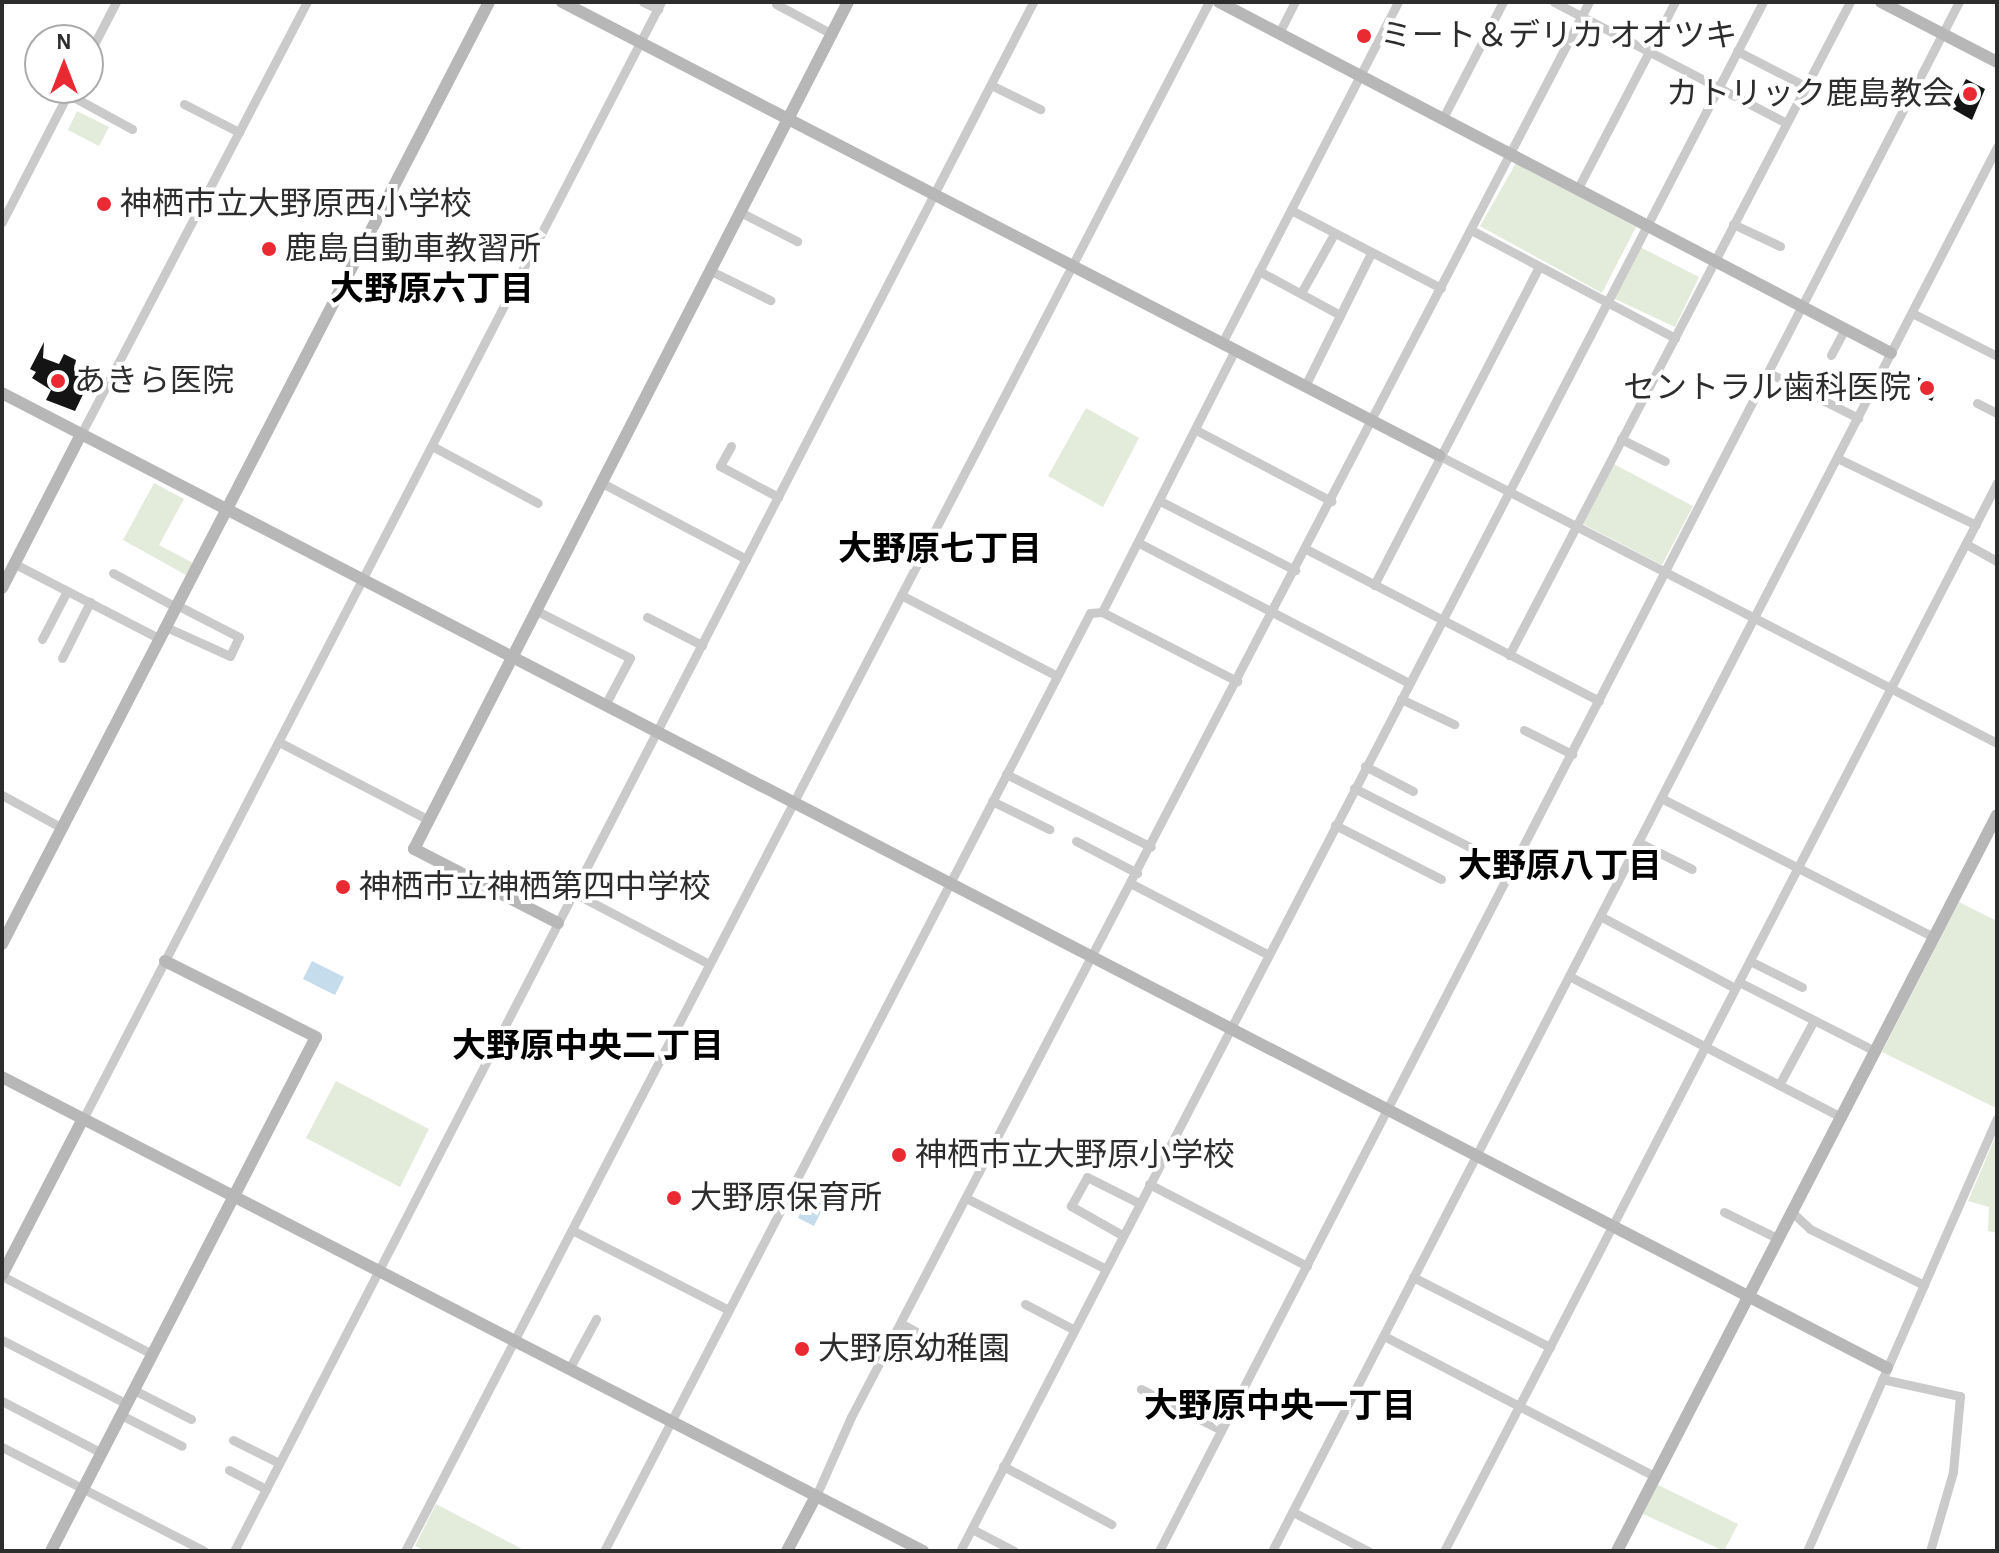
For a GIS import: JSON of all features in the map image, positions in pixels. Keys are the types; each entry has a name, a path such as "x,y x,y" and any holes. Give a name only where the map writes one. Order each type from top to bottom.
{"street":[{"path":"104,25 116,2"},
{"path":"2,588 307,2"},
{"path":"2,944 489,2"},
{"path":"562,2 1997,743"},
{"path":"152,1354 2,1275 660,6 643,2"},
{"path":"558,923 414,849 713,272 848,2"},
{"path":"234,1551 1033,2"},
{"path":"405,1551 1209,2"},
{"path":"1219,2 1891,353"},
{"path":"1279,33 1295,2"},
{"path":"1222,343 1398,2"},
{"path":"1443,118 1503,2"},
{"path":"1554,2 1786,123"},
{"path":"787,1551 1589,2"},
{"path":"1578,188 1675,2"},
{"path":"960,1551 1604,302 1763,2"},
{"path":"1509,655 1850,2"},
{"path":"1881,2 1997,62"},
{"path":"1159,1551 1959,2"},
{"path":"776,4 832,34"},
{"path":"1737,51 1805,86"},
{"path":"991,85 1040,109"},
{"path":"2,222 63,104"},
{"path":"91,104 132,129"},
{"path":"184,104 239,132"},
{"path":"1272,1551 1891,353 1993,165 1997,147"},
{"path":"1291,210 1441,288"},
{"path":"742,213 797,241"},
{"path":"1733,224 1780,246"},
{"path":"1471,230 1675,338"},
{"path":"1301,293 1334,234"},
{"path":"1305,386 1371,253"},
{"path":"1374,585 1539,267"},
{"path":"1259,271 1340,315"},
{"path":"713,272 770,300"},
{"path":"1912,313 1997,356"},
{"path":"1831,355 1845,329"},
{"path":"1102,612 1235,350"},
{"path":"1769,373 1858,418"},
{"path":"2,393 1476,1157 1751,1295 1885,1374 1960,1396 1953,1472 1930,1551"},
{"path":"1977,403 1997,413"},
{"path":"1196,430 1331,501"},
{"path":"1621,439 1665,461"},
{"path":"432,446 538,503"},
{"path":"731,446 720,466 778,497"},
{"path":"1837,458 1976,525"},
{"path":"602,483 746,559"},
{"path":"1444,1551 1997,483"},
{"path":"1160,501 1295,570"},
{"path":"1139,543 1409,683"},
{"path":"1966,544 1997,561"},
{"path":"1306,549 1599,701"},
{"path":"15,564 90,602 163,633 230,656 239,637 113,573"},
{"path":"42,639 67,591"},
{"path":"901,595 1057,676"},
{"path":"62,658 90,602"},
{"path":"537,611 630,658 605,705"},
{"path":"604,1551 1090,613 1102,612 1237,681"},
{"path":"647,617 702,645"},
{"path":"1401,699 1454,724"},
{"path":"1524,730 1572,754"},
{"path":"279,742 429,820"},
{"path":"1365,766 1413,791"},
{"path":"1006,774 1151,847"},
{"path":"1354,788 1470,847"},
{"path":"2,795 62,828"},
{"path":"1661,798 1934,937"},
{"path":"992,801 1049,829"},
{"path":"1617,1551 1997,815"},
{"path":"1335,825 1441,879"},
{"path":"1076,841 1137,873"},
{"path":"1638,842 1692,869"},
{"path":"1132,884 1267,954"},
{"path":"574,893 709,964"},
{"path":"1600,916 1875,1051"},
{"path":"51,1551 316,1037 165,961"},
{"path":"1750,961 1802,987"},
{"path":"1569,976 1841,1117"},
{"path":"1779,1085 1813,1022"},
{"path":"2,1077 923,1551"},
{"path":"1807,1551 1997,1119"},
{"path":"1122,1235 1071,1206 1087,1177 1139,1203"},
{"path":"1149,1184 1307,1266"},
{"path":"970,1200 1104,1268"},
{"path":"1724,1212 1779,1239"},
{"path":"1793,1213 1810,1229 1924,1285"},
{"path":"572,1230 729,1310"},
{"path":"1413,1277 1550,1347"},
{"path":"1025,1304 1073,1329"},
{"path":"569,1369 596,1319"},
{"path":"902,1324 953,1352"},
{"path":"1384,1336 1656,1477"},
{"path":"2,1340 182,1446"},
{"path":"1141,1389 1221,1430"},
{"path":"134,1390 191,1419"},
{"path":"2,1401 102,1453"},
{"path":"233,1440 279,1463"},
{"path":"2,1447 204,1551"},
{"path":"1003,1466 1111,1524"},
{"path":"229,1470 266,1489"},
{"path":"1293,1512 1368,1551"},
{"path":"972,1529 1014,1551"}],"green space":[{"path":"77,111 109,127 99,146 68,130"},
{"path":"1516,163 1636,227 1602,293 1480,226"},
{"path":"1640,247 1699,277 1675,327 1613,298"},
{"path":"1086,408 1139,438 1103,507 1048,476"},
{"path":"1614,464 1693,506 1662,565 1583,524"},
{"path":"154,483 184,499 159,545 193,563 186,575 123,540"},
{"path":"1959,902 1997,921 1996,1108 1882,1052"},
{"path":"336,1081 429,1129 400,1187 306,1138"},
{"path":"1997,1133 1997,1233 1988,1231 1989,1207 1968,1201"},
{"path":"1658,1485 1738,1524 1724,1551 1643,1514"},
{"path":"436,1504 526,1551 426,1551 415,1546"}],"water":[{"path":"312,961 344,977 335,995 303,979"},
{"path":"813,1188 829,1196 814,1226 798,1218"}],"building":[{"name":"カトリック鹿島教会","path":"1966,79 1985,89 1972,120 1951,108"},
{"name":"あきら医院","path":"44,342 43,358 59,364 64,354 76,360 74,370 87,386 75,411 46,400 51,390 32,378 36,372 30,369"},
{"name":"セントラル歯科医院","path":"1918,377 1938,387 1932,401 1918,394"}],"place":[{"name":"ミート＆デリカ オオツキ","path":"1364,36"},
{"name":"カトリック鹿島教会","path":"1970,94"},
{"name":"神栖市立大野原西小学校","path":"104,204"},
{"name":"鹿島自動車教習所","path":"269,249"},
{"name":"あきら医院","path":"58,381"},
{"name":"セントラル歯科医院","path":"1927,388"},
{"name":"神栖市立神栖第四中学校","path":"343,887"},
{"name":"神栖市立大野原小学校","path":"899,1155"},
{"name":"大野原保育所","path":"674,1198"},
{"name":"大野原幼稚園","path":"802,1349"}],"district":[{"name":"大野原六丁目","path":"432,291"},
{"name":"大野原七丁目","path":"940,551"},
{"name":"大野原八丁目","path":"1560,868"},
{"name":"大野原中央二丁目","path":"588,1048"},
{"name":"大野原中央一丁目","path":"1280,1408"}]}
